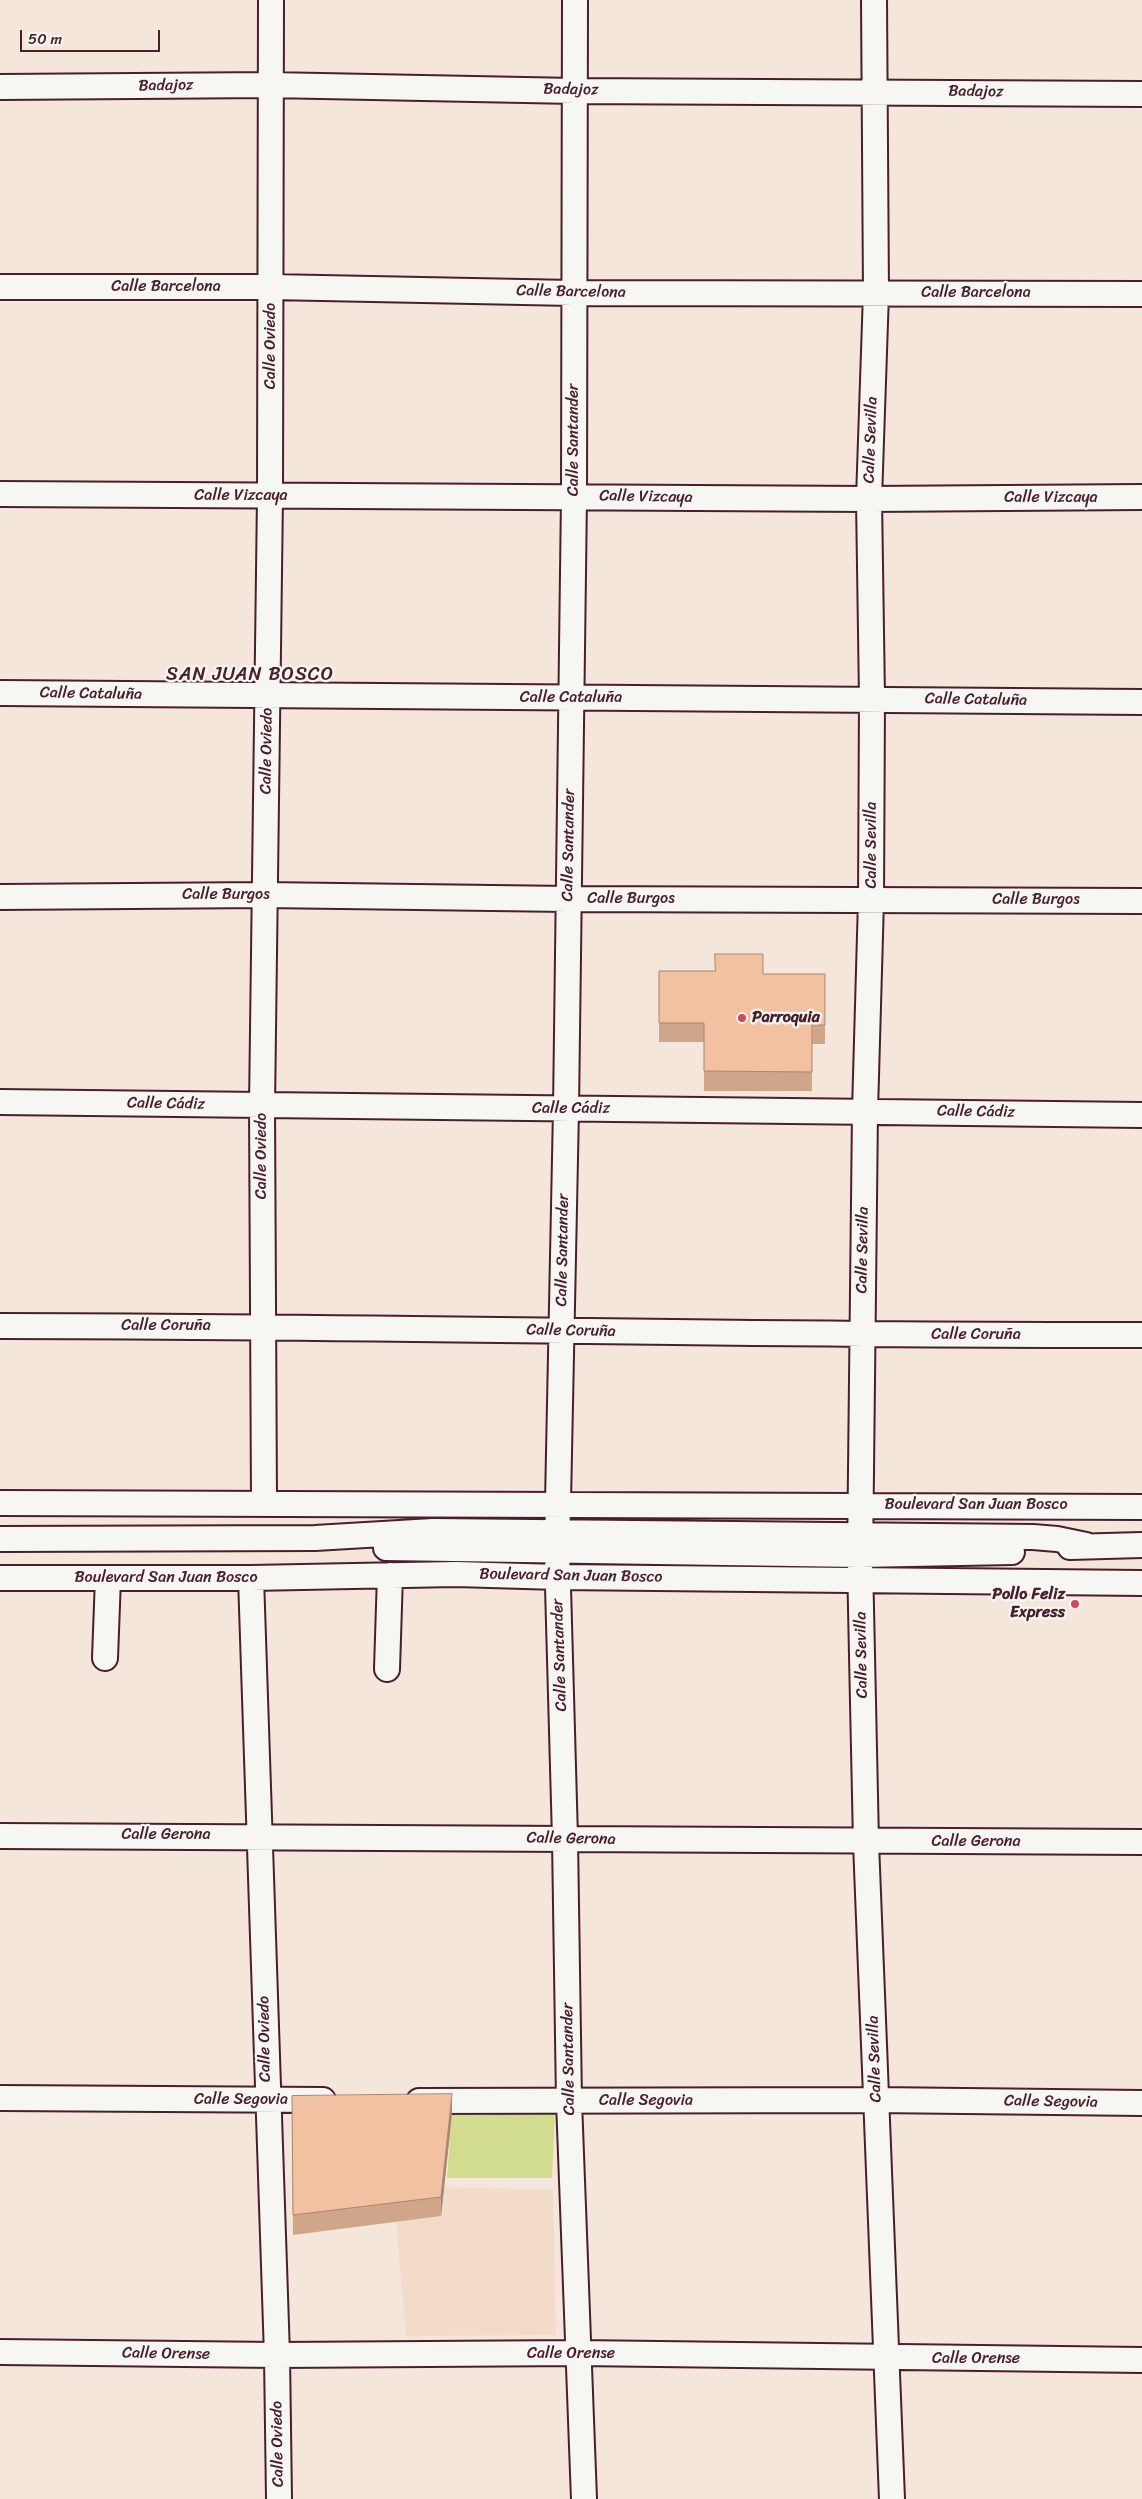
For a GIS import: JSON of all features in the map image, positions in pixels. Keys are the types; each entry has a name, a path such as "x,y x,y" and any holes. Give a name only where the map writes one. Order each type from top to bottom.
{"street":[{"name":"Calle Oviedo","path":"264,1502 262,1106 270,496 271,0"},
{"name":"Calle Santander","path":"575,0 572,698 557,1541 565,1838 569,2101 584,2499"},
{"name":"Calle Sevilla","path":"874,0 876,293 869,499 872,699 871,900 865,1111 860,1580 866,1843 892,2499"},
{"name":"Badajoz","path":"0,87 270,85 575,91 875,91 1142,94"},
{"name":"Calle Barcelona","path":"0,287 271,287 573,293 1142,294"},
{"name":"Calle Vizcaya","path":"0,494 869,499 1142,497"},
{"name":"Calle Cataluña","path":"0,693 1142,702"},
{"name":"Calle Burgos","path":"0,897 264,895 568,899 1142,901"},
{"name":"Calle Cádiz","path":"0,1102 1142,1115"},
{"name":"Calle Coruña","path":"0,1326 262,1326 862,1335 1142,1335"},
{"name":"Boulevard San Juan Bosco","path":"0,1503 264,1502 559,1506 862,1505 1142,1507"},
{"path":"0,1539 315,1538 382,1548 557,1541 861,1544 1033,1537 1057,1539 1086,1545 1142,1546"},
{"name":"Boulevard San Juan Bosco","path":"0,1578 251,1578 456,1574 558,1578 1142,1583"},
{"path":"387,1669 390,1575"},
{"path":"105,1658 108,1578"},
{"name":"Calle Oviedo","path":"251,1578 277,2355 279,2499"},
{"name":"Calle Gerona","path":"0,1836 260,1835 866,1843 1142,1842"},
{"name":"Calle Segovia","path":"0,2098 345,2100"},
{"name":"Calle Segovia","path":"394,2101 876,2100 1142,2103"},
{"name":"Calle Orense","path":"0,2352 277,2355 578,2353 1142,2360"}],"shaded area":[{"path":"443,2187 553,2190 556,2335 406,2336 396,2221"}],"green space":[{"path":"452,2112 555,2113 552,2178 447,2178"}],"building":[{"name":"Parroquia","path":"715,954 763,954 763,974 825,974 825,1025 812,1025 812,1072 704,1071 704,1023 659,1023 659,971 715,971"},
{"path":"452,2094 441,2197 293,2215 292,2096"}],"place":[{"name":"Parroquia","path":"742,1018"},
{"name":"Pollo Feliz Express","path":"1075,1604"}],"district":[{"name":"SAN JUAN BOSCO","path":"250,675"}]}
